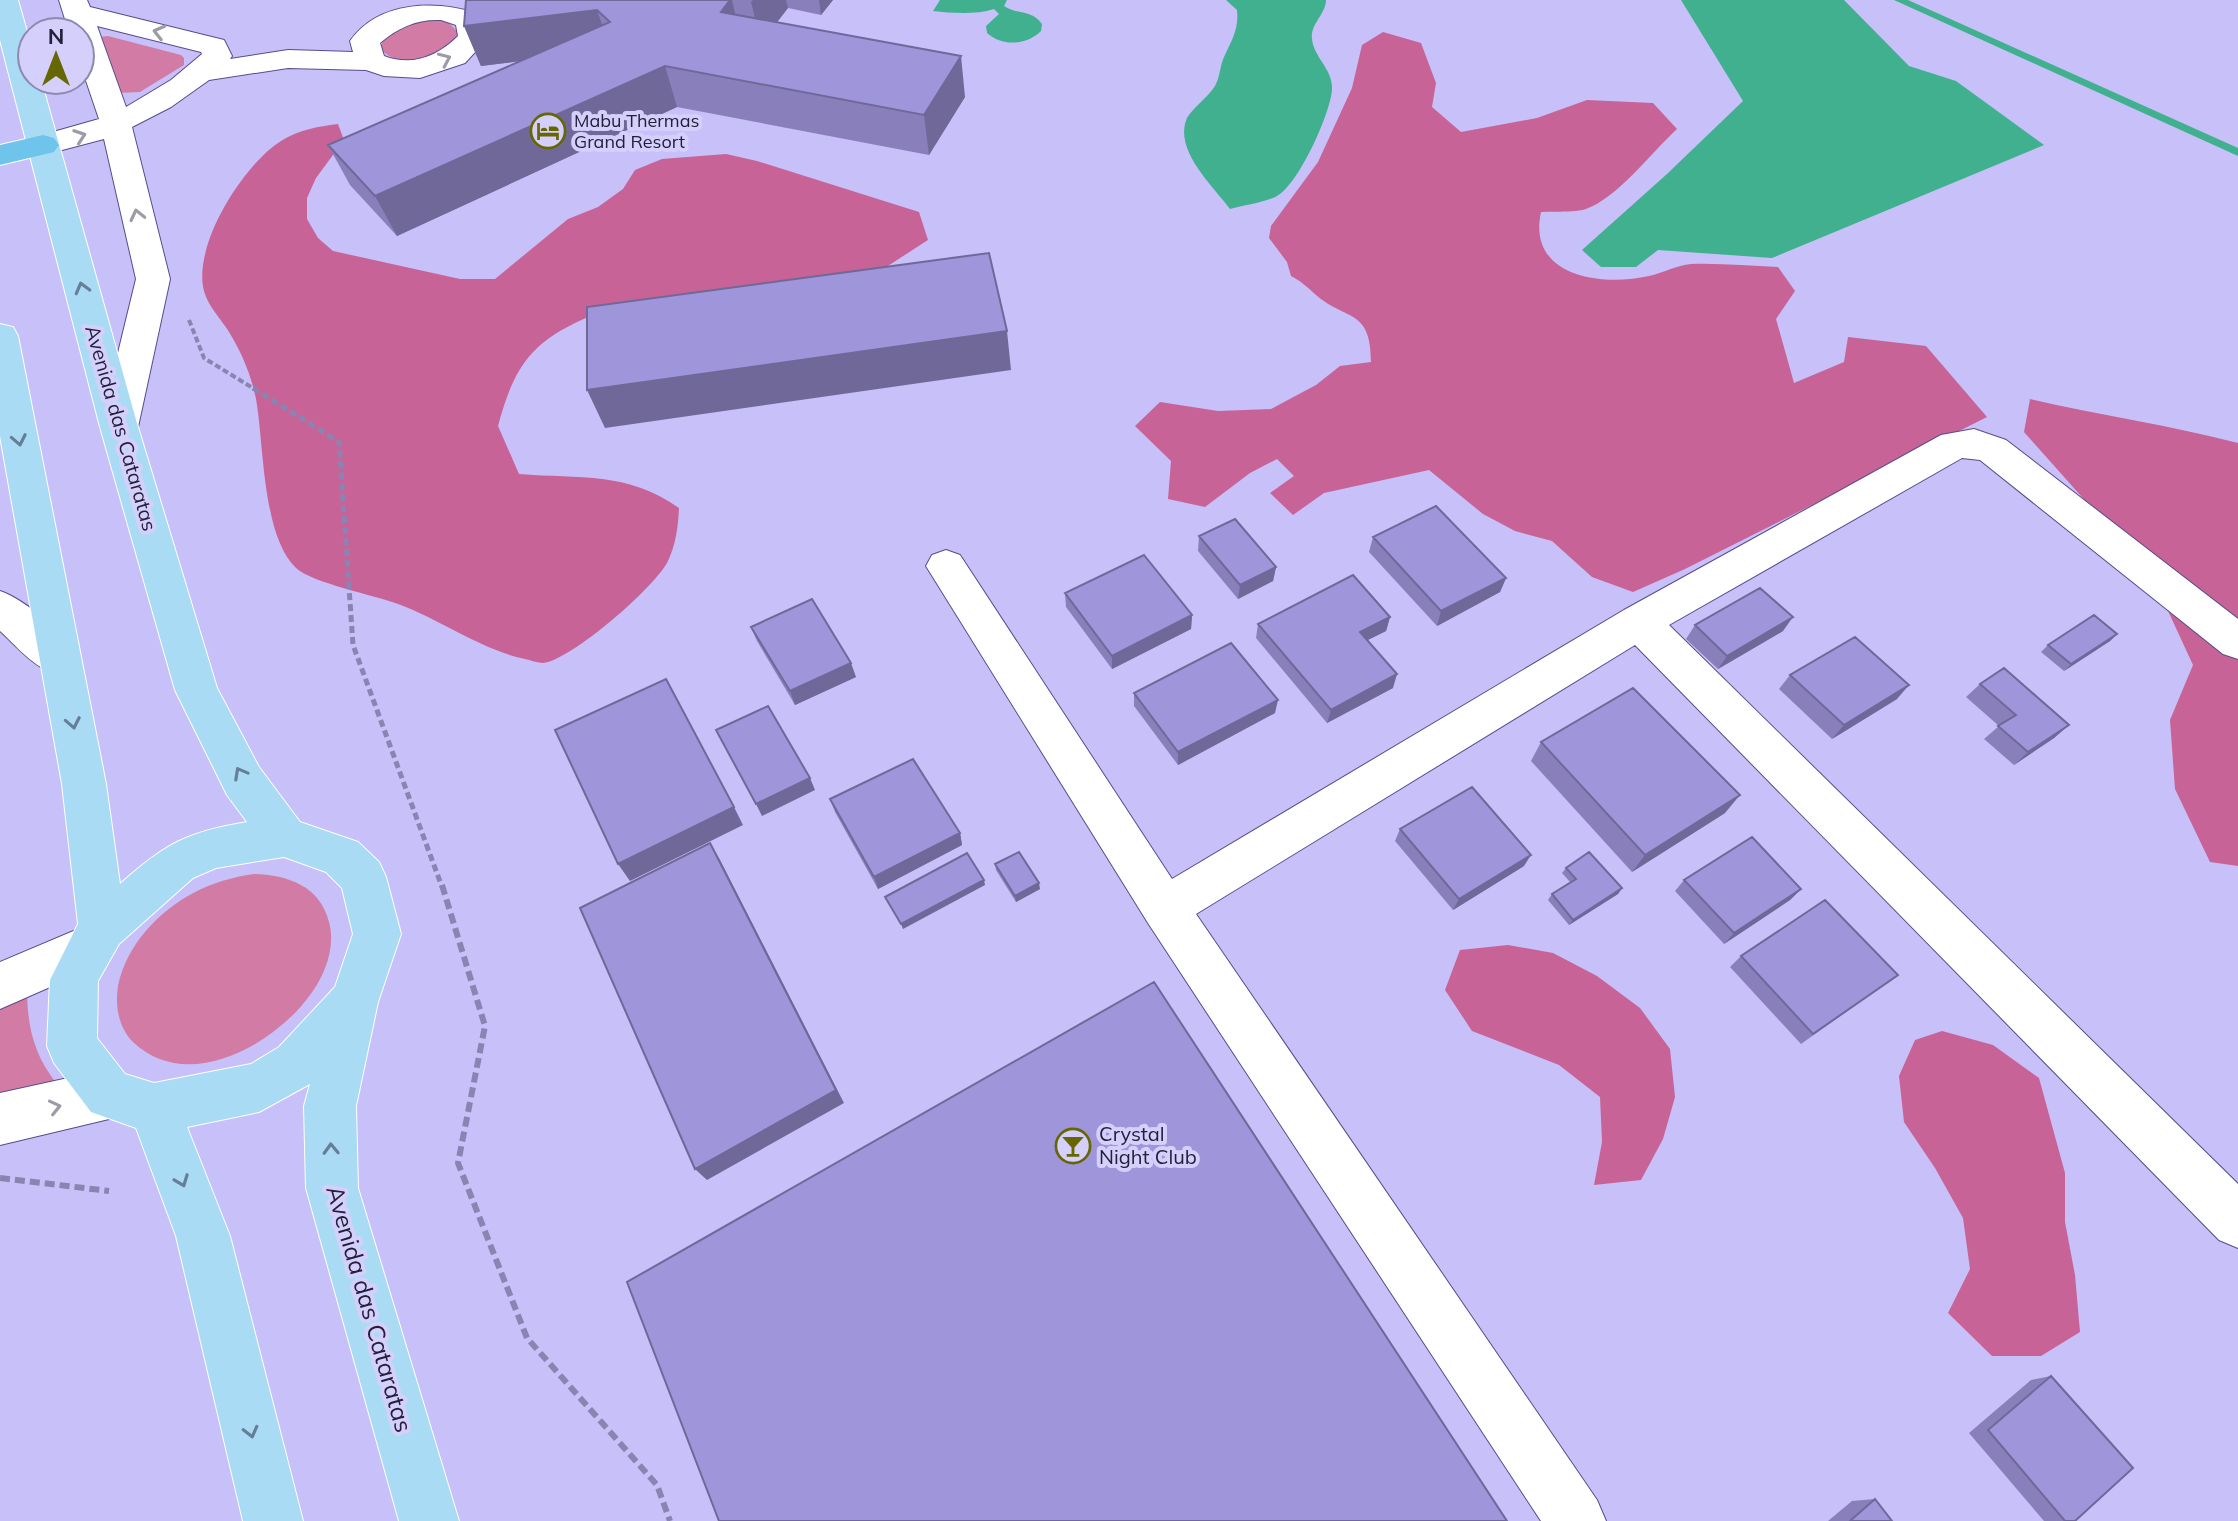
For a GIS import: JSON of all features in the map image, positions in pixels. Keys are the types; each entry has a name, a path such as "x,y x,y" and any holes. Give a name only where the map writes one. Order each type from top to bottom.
{"highway":[{"path":"0,155 43,145"}],"main road":[{"name":"Avenida das Cataratas","path":"4,0 119,427 196,690 243,781 284,837"},
{"path":"0,336 84,784 96,938"},
{"path":"132,1101 259,1087 297,1064 354,1001 377,934 363,877 342,857 284,837 213,848 177,863 96,938 74,980 72,1046 132,1101 203,1236 273,1521"},
{"name":"Avenida das Cataratas","path":"354,1001 330,1106 332,1188 429,1521"}],"street":[{"path":"43,145 63,142 116,124 208,59 329,38 396,12 423,10 458,13 469,20 473,38 454,57 420,69 384,67 371,61 208,59 75,7"},
{"path":"75,7 116,124 153,279 119,427"},
{"path":"371,61 365,41 396,12"},
{"path":"1165,908 1639,622 1954,445 1974,443 1993,450 2238,642"},
{"path":"946,566 1165,908 1576,1521"},
{"path":"0,607 60,659"},
{"path":"1639,622 2238,1221"},
{"path":"0,986 96,938"},
{"path":"0,1119 132,1101"}],"path":[{"path":"188,317 204,358 339,442 353,645 430,848 485,1026 458,1163 527,1338 657,1485 670,1521"},
{"path":"0,1178 109,1191"}],"shaded area":[{"path":"940,0 1007,0 1004,6 1038,19 1042,24 1041,31 1022,41 1000,41 987,33 986,26 999,14 994,9 971,13 933,11"},
{"path":"1226,0 1326,0 1313,29 1312,39 1332,82 1326,114 1294,178 1277,196 1230,209 1190,155 1184,130 1189,114 1215,86 1234,34 1237,10"},
{"path":"1681,0 1844,0 1909,66 1956,81 2044,145 1772,258 1658,250 1636,267 1601,267 1582,250 1743,101"},
{"path":"436,19 447,21 459,33 455,43 436,56 424,60 399,60 381,49 383,41 394,29"},
{"path":"1383,32 1421,43 1436,83 1432,107 1461,132 1537,118 1587,100 1653,103 1677,129 1622,185 1598,203 1581,210 1541,212 1540,234 1545,251 1556,263 1571,272 1609,280 1649,276 1691,264 1778,267 1795,291 1776,319 1794,383 1844,362 1848,337 1926,346 1987,417 1685,569 1633,592 1592,577 1552,541 1515,531 1483,514 1429,470 1324,493 1293,515 1270,493 1294,476 1277,459 1250,473 1205,507 1168,499 1171,461 1135,426 1160,402 1218,411 1271,409 1316,385 1340,366 1371,362 1367,332 1362,324 1291,276 1287,262 1269,238 1271,226 1318,162 1352,88 1362,45"},
{"path":"108,36 181,55 184,65 140,92 117,93 99,37"},
{"path":"338,124 344,140 316,178 307,198 307,219 318,238 333,251 460,279 495,279 568,219 598,207 623,189 635,170 662,159 726,154 757,161 919,212 928,240 880,271 593,315 555,334 529,356 512,386 498,426 519,474 621,482 659,496 679,508 671,555 647,587 592,636 556,659 539,663 492,648 398,604 329,584 304,573 285,553 277,534 266,488 252,381 234,340 206,297 202,272 213,229 237,186 252,168 288,137 309,129"},
{"path":"2030,399 2238,443 2238,866 2210,862 2175,789 2170,720 2193,665 2163,600 2122,542 2024,432"},
{"path":"254,874 279,877 301,885 318,899 325,910 331,941 328,960 320,979 294,1014 252,1046 228,1057 203,1063 178,1064 155,1057 133,1042 119,1016 118,986 128,957 156,920 181,900 208,886"},
{"path":"1508,945 1553,953 1597,976 1640,1008 1670,1049 1675,1097 1663,1139 1641,1180 1594,1185 1602,1142 1600,1097 1559,1065 1472,1031 1445,990 1460,950"},
{"path":"27,987 33,1038 42,1062 57,1084 0,1096 0,1005"},
{"path":"1942,1031 1993,1045 2039,1078 2065,1173 2065,1222 2075,1275 2080,1332 2041,1356 1992,1356 1948,1313 1970,1269 1963,1218 1904,1122 1899,1076 1915,1040"}],"building":[{"path":"466,0 730,0 721,12 961,56 924,115 665,66 375,196 328,145 610,22 597,10 464,26"},
{"path":"989,253 1007,331 587,390 587,307"},
{"path":"1436,506 1506,578 1441,611 1373,537"},
{"path":"1235,519 1276,567 1240,585 1199,536"},
{"path":"1144,555 1192,615 1112,656 1065,593"},
{"path":"1353,575 1390,617 1360,632 1397,674 1331,710 1258,624"},
{"path":"1760,588 1793,617 1727,656 1695,625"},
{"path":"812,599 851,663 790,691 751,627"},
{"path":"2094,615 2117,634 2071,664 2048,645"},
{"path":"1855,637 1909,685 1844,725 1790,675"},
{"path":"1231,643 1278,700 1178,752 1134,693"},
{"path":"2004,668 2069,725 2028,752 1998,726 2016,715 1980,684"},
{"path":"666,679 734,807 618,864 555,730"},
{"path":"1633,688 1740,795 1645,855 1541,742"},
{"path":"768,706 810,778 756,804 716,730"},
{"path":"913,759 960,833 874,877 830,799"},
{"path":"1472,787 1531,855 1459,899 1400,829"},
{"path":"1752,837 1801,889 1734,933 1684,880"},
{"path":"710,843 836,1090 695,1169 580,908"},
{"path":"1019,852 1039,883 1015,896 995,864"},
{"path":"1589,852 1622,888 1573,920 1552,894 1576,879 1566,868"},
{"path":"967,853 984,880 901,924 885,897"},
{"path":"1825,900 1898,975 1813,1034 1741,956"},
{"name":"Crystal Night Club","path":"1154,982 1507,1521 719,1521 627,1282"},
{"path":"2051,1376 2133,1468 2075,1521 2065,1521 1988,1430"},
{"path":"1875,1499 1892,1521 1850,1521"}],"waterway":[{"path":"1899,0 2238,152"}],"place":[{"name":"Mabu Thermas Grand Resort","path":"548,131"},
{"name":"Crystal Night Club","path":"1073,1146"}]}
